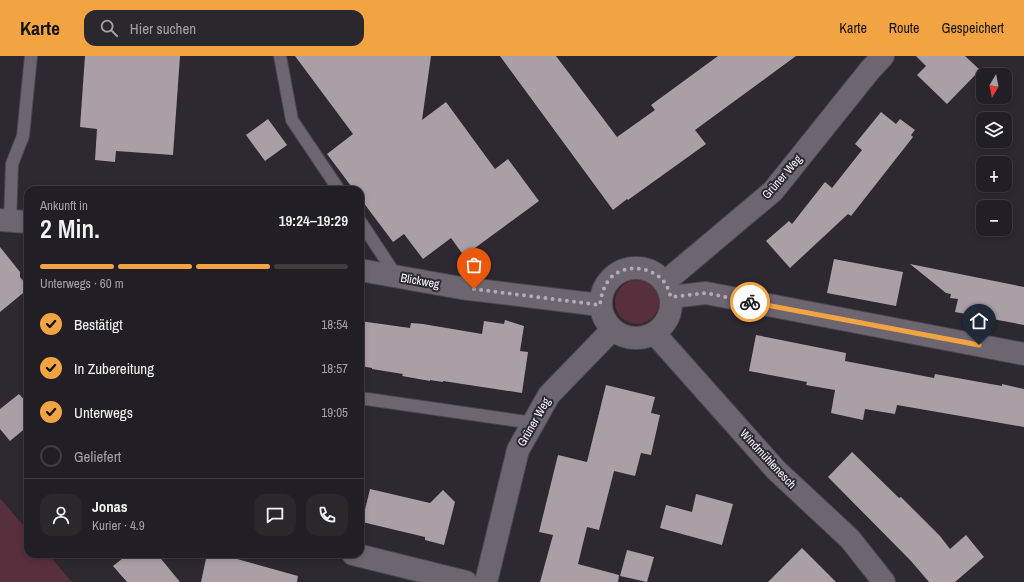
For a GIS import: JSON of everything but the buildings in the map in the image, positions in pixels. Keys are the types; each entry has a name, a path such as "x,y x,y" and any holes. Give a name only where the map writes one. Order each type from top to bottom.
{"street":[{"name":"Grüner Weg","path":"668,290 773,191 870,70 883,56"},
{"path":"636,267 647,270 652,272 668,290 670,313 665,324 655,334 643,338 625,337 612,330 603,318 600,305 602,292 609,280 620,271 636,267"},
{"name":"Blickweg","path":"364,271 461,288 600,305"},
{"path":"668,290 706,293 1024,354"},
{"name":"Grüner Weg","path":"486,582 518,450 549,395 612,330"},
{"name":"Windmühlenesch","path":"655,334 776,470 850,539 884,582"},
{"path":"364,557 466,582"}],"lane":[{"path":"13,221 12,164 23,136 31,56"},
{"path":"280,56 292,120 336,186"},
{"path":"364,227 397,277"},
{"path":"364,399 533,423"}],"shaded area":[{"path":"637,280 649,284 655,290 659,302 655,314 649,320 637,324 625,320 619,314 615,302 619,290 625,284"},
{"path":"0,498 24,526 24,558 51,558 72,582 0,582"}],"way so far":[{"path":"474,289 600,305 602,292 609,280 620,271 636,267 652,272 665,282 671,297 706,293 750,302"}],"route":[{"path":"750,302 979,345"}]}
